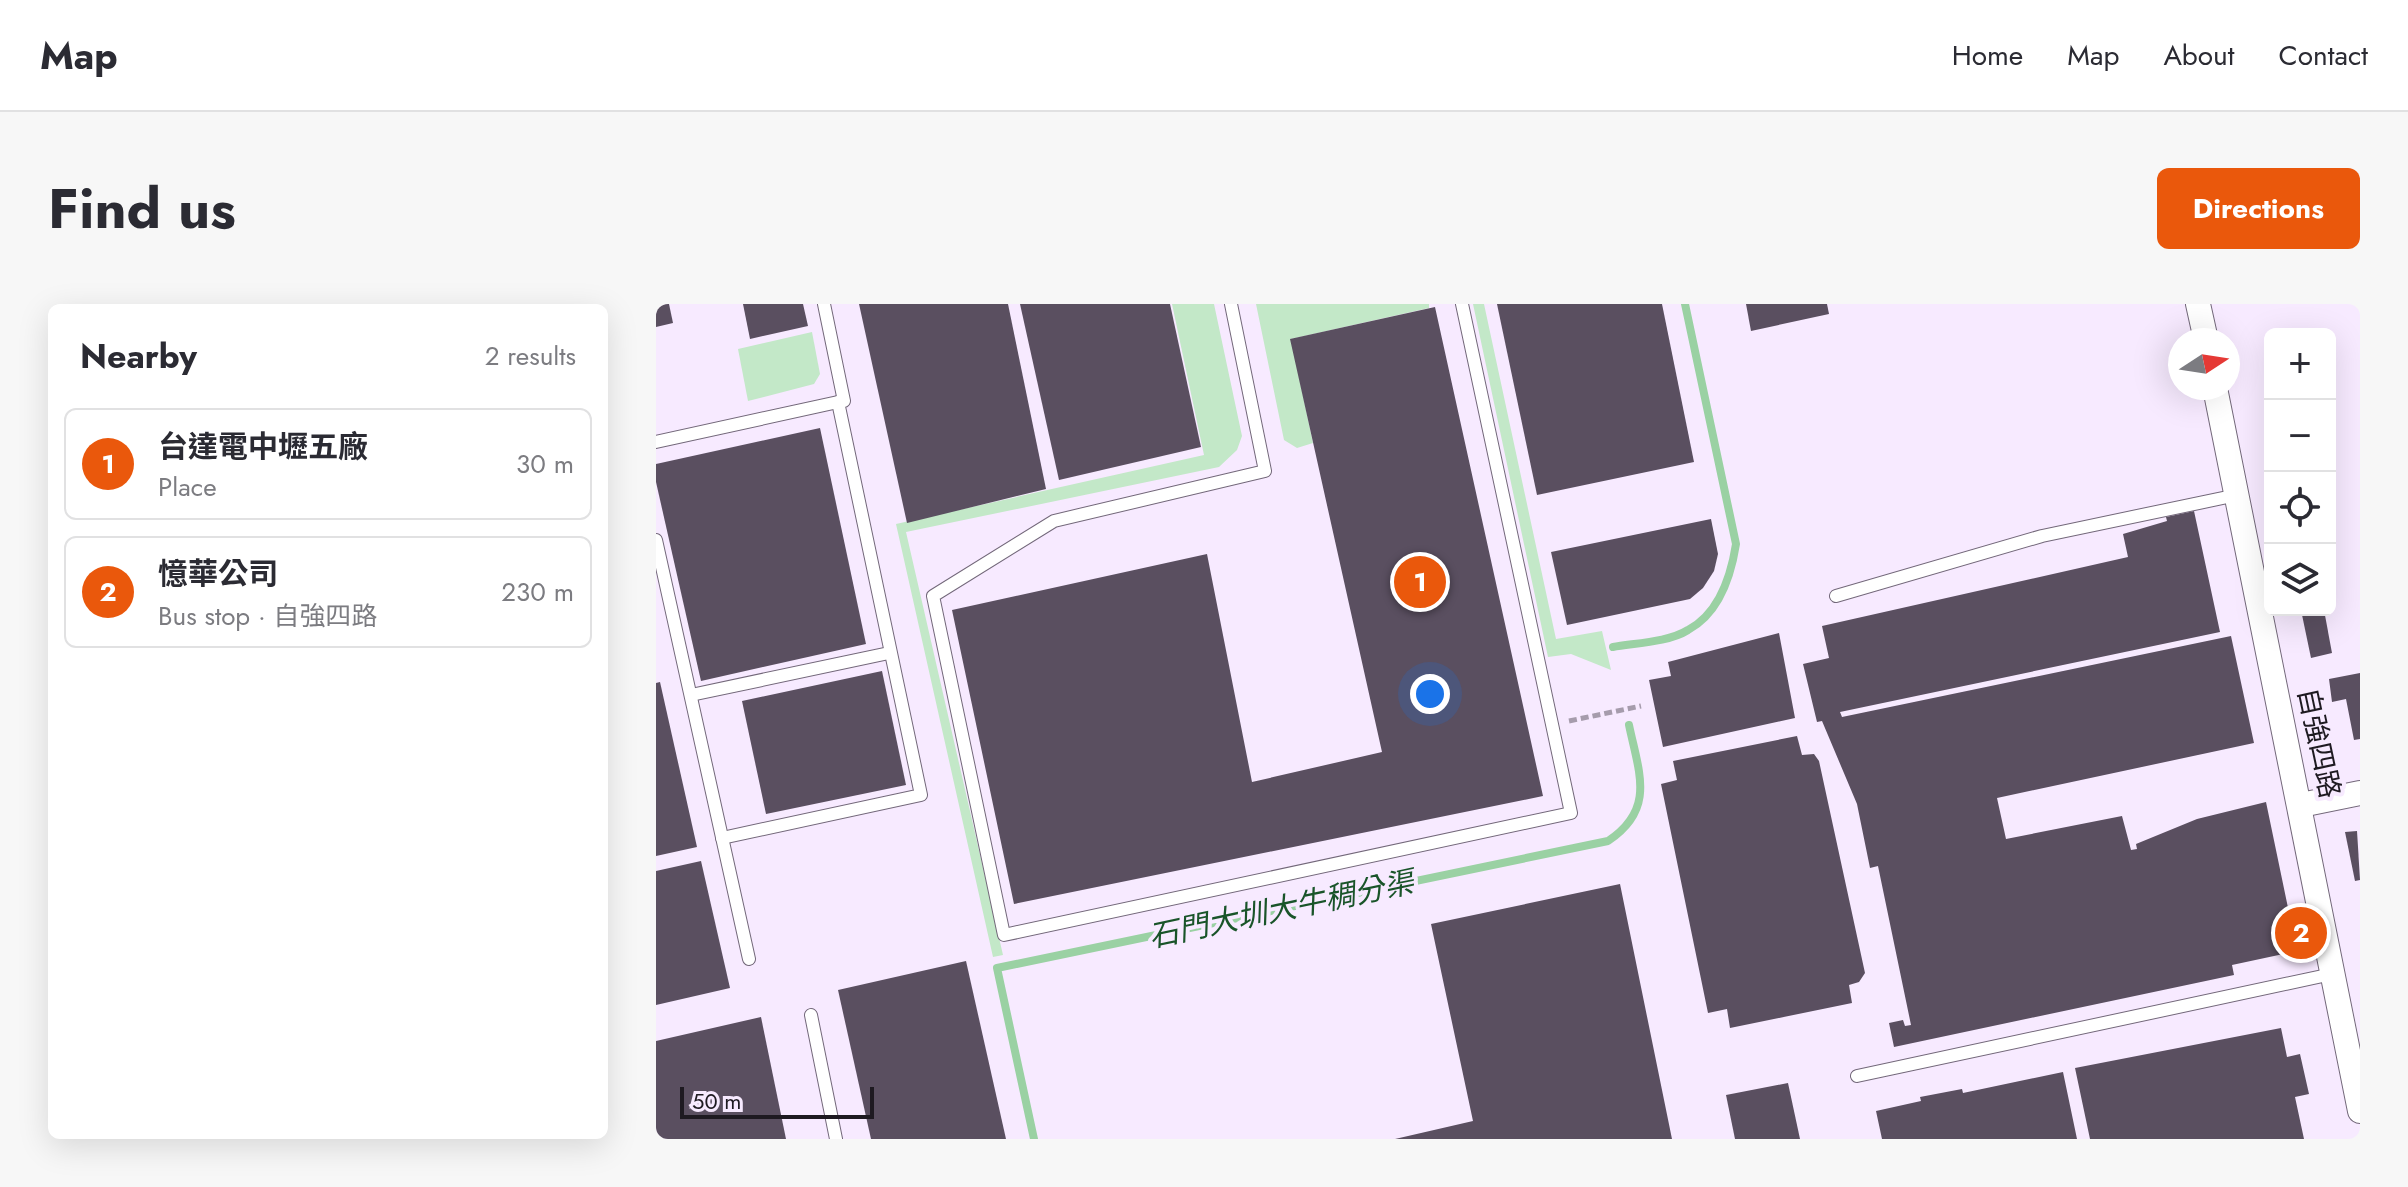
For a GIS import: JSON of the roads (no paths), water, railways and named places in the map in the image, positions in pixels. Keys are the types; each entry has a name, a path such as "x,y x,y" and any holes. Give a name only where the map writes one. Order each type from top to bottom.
{"street":[{"path":"2198,304 2203,328"},
{"name":"自強四路","path":"2217,400 2360,1111"},
{"path":"2301,805 2360,793"}],"lane":[{"path":"656,442 844,401 824,304"},
{"path":"1231,304 1265,471 1054,521 933,596 1004,935 1571,813 1462,304"},
{"path":"722,838 921,795 838,402"},
{"path":"1836,596 2042,536 2237,495"},
{"path":"656,540 749,959"},
{"path":"691,695 889,653"},
{"path":"1857,1076 2332,974"},
{"path":"811,1015 836,1139"}],"waterway":[{"name":"石門大圳大牛稠分渠","path":"1613,647 1672,637 1699,623 1722,593 1734,556 1736,544 1685,304"},
{"name":"石門大圳大牛稠分渠","path":"1034,1139 997,968 1608,841 1623,829 1638,803 1639,774 1629,725"}],"place":[{"name":"台達電中壢五廠","path":"1420,582"},
{"name":"憶華公司","path":"2301,933"}]}
